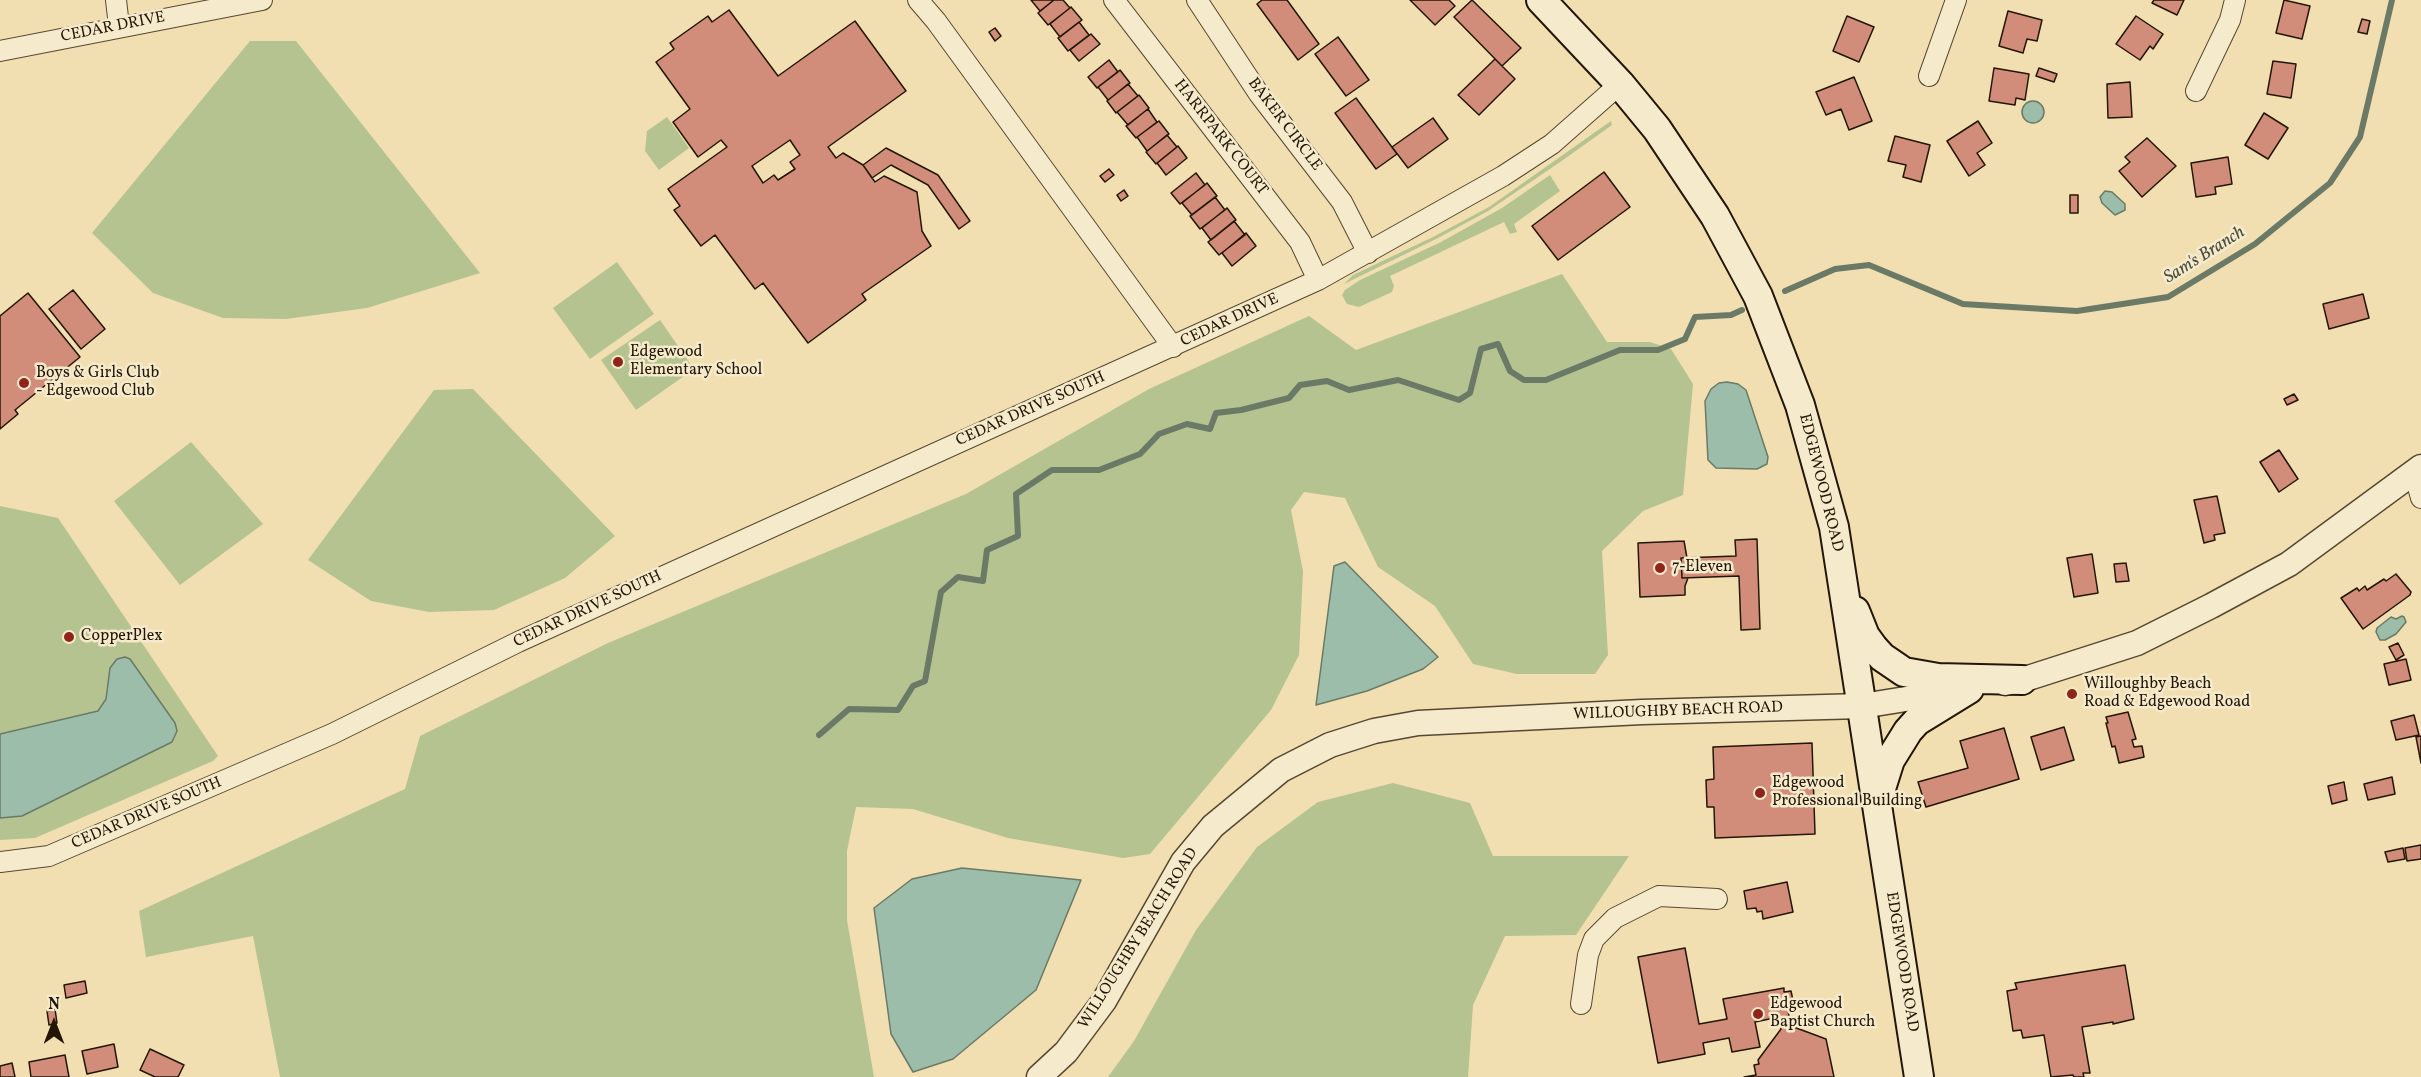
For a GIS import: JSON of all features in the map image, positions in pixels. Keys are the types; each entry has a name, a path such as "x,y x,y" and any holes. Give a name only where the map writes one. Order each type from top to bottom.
{"main road":[{"name":"EDGEWOOD ROAD","path":"1541,0 1620,84 1656,129 1715,216 1758,296 1800,405 1834,527 1919,1077"},
{"path":"1843,581 1865,636 1882,657 1904,672 1938,678 2022,680"},
{"path":"1876,806 1890,760 1908,731 1917,721 1969,689"}],"street":[{"path":"116,0 119,26"},
{"name":"CEDAR DRIVE","path":"0,51 119,26 262,0"},
{"name":"CEDAR DRIVE","path":"918,0 936,21 1173,347 1318,280 1513,170 1552,144 1620,84"},
{"name":"HARRPARK COURT","path":"1114,0 1300,242 1318,280"},
{"name":"BAKER CIRCLE","path":"1197,0 1259,94 1342,202 1368,253"},
{"path":"1929,76 1956,0"},
{"path":"2196,91 2230,20 2235,0"},
{"name":"CEDAR DRIVE SOUTH","path":"0,862 49,856 332,734 539,632 1173,347"},
{"path":"2418,470 2421,498"},
{"name":"WILLOUGHBY BEACH ROAD","path":"1039,1077 1066,1052 1104,1000 1183,862 1213,826 1281,770 1330,745 1374,731 1418,723 1642,712 1862,706 2022,680 2137,643 2211,606 2289,564 2418,470"},
{"path":"1581,1004 1588,955 1594,939 1616,918 1659,896 1717,899"}],"green space":[{"path":"250,41 296,41 480,273 367,308 286,319 223,318 153,293 92,233"},
{"path":"667,117 689,148 659,170 645,151 647,131"},
{"path":"1611,121 1612,125 1488,211 1344,284 1353,275 1489,207"},
{"path":"1550,175 1560,191 1514,224 1517,232 1510,234 1504,222 1390,276 1394,286 1392,292 1359,307 1347,304 1342,295 1345,290 1360,280 1441,242 1502,208"},
{"path":"617,262 654,314 590,359 553,308"},
{"path":"1562,274 1607,342 1650,342 1671,349 1693,384 1683,495 1643,511 1602,551 1608,655 1595,674 1517,674 1473,664 1435,606 1378,567 1345,498 1304,492 1291,510 1303,571 1299,655 1271,710 1150,854 1123,858 1008,838 913,809 856,807 847,851 847,920 874,1077 280,1077 253,936 146,957 139,911 405,789 420,736 608,643 966,494 1149,389 1309,316 1356,350"},
{"path":"660,320 694,369 636,410 601,360"},
{"path":"473,389 615,536 565,578 494,610 429,612 371,601 308,560 434,390"},
{"path":"191,442 263,524 180,585 114,501"},
{"name":"CopperPlex","path":"0,506 58,518 218,756 213,761 35,838 0,840"},
{"path":"1393,783 1470,803 1493,856 1629,856 1576,935 1505,936 1473,1005 1468,1077 1108,1077 1134,1041 1196,930 1257,847 1318,802"}],"shaded area":[{"path":"2033,101 2041,104 2044,112 2041,120 2033,123 2025,120 2022,112 2025,104"},
{"path":"2105,191 2112,192 2125,204 2125,210 2115,215 2102,203 2100,197"},
{"path":"1719,383 1738,384 1746,390 1768,457 1767,464 1757,469 1716,468 1708,460 1705,401 1711,389"},
{"path":"1345,562 1438,657 1423,669 1367,691 1316,705 1334,566"},
{"path":"2402,616 2406,622 2396,634 2380,640 2376,632 2377,628 2391,617 2396,619"},
{"path":"125,657 130,659 175,723 177,731 172,742 22,816 0,818 0,734 98,711 106,699 110,668 117,659"},
{"path":"962,868 1081,880 1036,990 953,1059 913,1072 891,1034 874,908 912,879"}],"building":[{"path":"1031,0 1054,0 1040,11"},
{"path":"1054,0 1063,0 1070,8 1048,25 1038,13"},
{"path":"1262,0 1287,0 1319,44 1298,60 1257,4"},
{"path":"1410,0 1449,0 1455,6 1435,25"},
{"path":"1472,0 1521,48 1502,66 1454,17"},
{"path":"2154,0 2184,0 2177,15 2152,3"},
{"path":"2284,0 2310,6 2302,39 2276,33"},
{"path":"1071,7 1082,20 1060,37 1050,24"},
{"name":"Edgewood Elementary School","path":"729,10 778,76 855,21 906,91 828,147 836,158 843,153 863,165 875,182 884,176 917,192 922,231 931,246 862,294 866,300 808,343 763,283 755,289 715,235 701,246 674,210 680,206 668,189 727,147 721,140 698,157 673,122 690,109 656,62 674,49 670,43 708,16 712,22","holes":["790,140 800,155 790,162 795,169 778,180 774,175 763,183 752,166"]},
{"path":"2008,11 2042,20 2037,41 2027,39 2023,53 1999,46"},
{"path":"1847,16 1874,27 1859,62 1833,51"},
{"path":"2136,16 2163,34 2153,49 2150,46 2140,60 2116,44"},
{"path":"2362,19 2370,21 2367,34 2358,32"},
{"path":"1079,22 1089,35 1068,51 1058,38"},
{"path":"995,28 1001,36 995,41 989,32"},
{"path":"1091,34 1100,44 1079,61 1070,50"},
{"path":"1338,37 1369,80 1346,96 1315,54"},
{"path":"1495,59 1515,79 1479,115 1458,95"},
{"path":"1109,60 1118,72 1097,88 1088,77"},
{"path":"2273,61 2296,64 2291,98 2267,94"},
{"path":"1994,68 2029,74 2025,100 2016,98 2015,105 1989,101"},
{"path":"2039,68 2057,74 2054,82 2036,76"},
{"path":"1120,70 1130,83 1108,100 1098,87"},
{"path":"1854,77 1872,121 1849,130 1841,109 1826,115 1816,92"},
{"path":"2130,82 2132,117 2108,118 2107,84"},
{"path":"1128,84 1138,96 1116,113 1107,101"},
{"path":"1139,95 1149,108 1128,125 1117,112"},
{"path":"1356,98 1397,154 1376,169 1335,113"},
{"path":"1148,109 1157,122 1136,138 1126,126"},
{"path":"2264,113 2288,128 2268,159 2245,145"},
{"path":"1433,118 1448,139 1408,168 1392,147"},
{"path":"1159,121 1169,134 1147,151 1137,137"},
{"path":"1978,121 1992,143 1977,153 1985,165 1969,176 1947,141"},
{"path":"1167,135 1177,147 1156,164 1146,152"},
{"path":"1895,136 1930,145 1921,182 1903,177 1906,165 1888,161"},
{"path":"2147,138 2176,166 2142,197 2119,171 2130,162 2125,157"},
{"path":"1178,146 1187,158 1166,175 1157,163"},
{"path":"886,148 938,175 970,221 959,229 928,185 891,165 872,178 863,165"},
{"path":"2228,157 2232,184 2215,187 2216,194 2196,197 2191,163"},
{"path":"1109,169 1114,175 1105,182 1100,176"},
{"path":"1604,172 1630,207 1558,260 1532,226"},
{"path":"1196,173 1205,185 1180,204 1171,193"},
{"path":"1207,183 1217,196 1192,215 1182,203"},
{"path":"1124,190 1128,196 1121,201 1117,195"},
{"path":"2070,195 2078,195 2078,213 2070,213"},
{"path":"1215,197 1225,210 1200,229 1190,216"},
{"path":"1227,208 1236,220 1211,240 1202,228"},
{"path":"1234,221 1245,235 1219,255 1208,242"},
{"path":"1246,233 1256,246 1232,266 1222,253"},
{"path":"73,290 105,329 81,349 49,309"},
{"name":"Boys & Girls Club - Edgewood Club","path":"28,293 80,357 15,410 18,414 0,429 0,316"},
{"path":"2363,294 2369,318 2329,329 2323,304"},
{"path":"2294,394 2298,400 2287,405 2284,399"},
{"path":"2279,450 2298,479 2279,492 2260,462"},
{"path":"2217,496 2225,533 2214,535 2215,540 2204,543 2194,500"},
{"name":"7-Eleven","path":"1757,539 1760,629 1741,630 1739,576 1682,578 1681,558 1736,556 1735,540"},
{"name":"7-Eleven","path":"1684,541 1687,558 1681,558 1682,578 1688,578 1685,595 1640,597 1638,543"},
{"path":"2092,554 2098,593 2074,597 2067,558"},
{"path":"2126,563 2129,581 2116,582 2114,564"},
{"path":"2396,574 2411,592 2410,595 2363,629 2341,598 2357,588 2359,591 2365,586 2367,590"},
{"path":"2398,643 2404,655 2396,660 2389,647"},
{"path":"2406,659 2411,680 2389,685 2384,664"},
{"path":"2128,712 2136,739 2132,740 2134,747 2142,746 2144,757 2119,763 2115,746 2112,747 2106,717"},
{"path":"2414,715 2419,735 2396,740 2391,721"},
{"path":"2064,727 2074,760 2041,770 2031,737"},
{"path":"2004,728 2019,779 1926,807 1918,782 1968,768 1960,741"},
{"path":"2421,736 2421,763 2416,737"},
{"name":"Edgewood Professional Building","path":"1812,743 1815,834 1715,838 1714,807 1707,807 1706,780 1714,779 1713,747"},
{"path":"2392,777 2395,794 2368,800 2364,784"},
{"path":"2344,782 2347,800 2332,804 2328,786"},
{"path":"2421,845 2421,859 2407,861 2405,848"},
{"path":"2403,848 2405,859 2388,862 2385,852"},
{"path":"1787,882 1793,912 1763,919 1762,911 1757,912 1756,908 1747,909 1744,891"},
{"name":"Edgewood Baptist Church","path":"1685,948 1699,1024 1727,1019 1723,999 1784,988 1784,992 1791,991 1795,1010 1788,1011 1791,1026 1826,1039 1834,1077 1744,1077 1756,1075 1754,1065 1759,1064 1758,1060 1781,1029 1779,1017 1755,1022 1760,1047 1732,1052 1729,1038 1703,1043 1705,1054 1658,1063 1638,957"},
{"path":"2125,965 2134,1019 2082,1027 2090,1073 2083,1073 2084,1077 2073,1075 2051,1077 2044,1035 2023,1038 2021,1030 2013,1031 2007,991 2017,989 2015,983"},
{"path":"85,981 87,993 66,998 64,985"},
{"path":"55,1009 57,1023 49,1025 47,1011"},
{"path":"114,1044 118,1067 87,1074 82,1051"},
{"path":"150,1049 184,1065 178,1077 155,1077 140,1070"},
{"path":"65,1055 69,1077 31,1077 29,1062"},
{"path":"12,1063 15,1077 0,1077 0,1066"}],"waterway":[{"name":"Sam's Branch","path":"1785,291 1835,269 1869,265 1963,304 2077,311 2168,297 2255,244 2330,183 2360,137 2392,0"},
{"name":"Sam's Branch","path":"819,735 849,709 898,710 913,686 925,681 941,592 958,577 983,581 987,550 1018,536 1016,494 1052,470 1099,470 1140,454 1159,434 1187,424 1210,429 1216,413 1241,410 1289,398 1300,385 1327,381 1349,390 1398,380 1459,400 1470,393 1481,349 1498,344 1510,371 1524,380 1546,380 1620,350 1658,350 1685,339 1695,317 1731,315 1742,310"}],"place":[{"name":"Edgewood Elementary School","path":"618,362"},
{"name":"Boys & Girls Club - Edgewood Club","path":"24,383"},
{"name":"7-Eleven","path":"1660,568"},
{"name":"CopperPlex","path":"69,637"},
{"name":"Willoughby Beach Road & Edgewood Road","path":"2072,694"},
{"name":"Edgewood Professional Building","path":"1760,793"},
{"name":"Edgewood Baptist Church","path":"1758,1014"}]}
